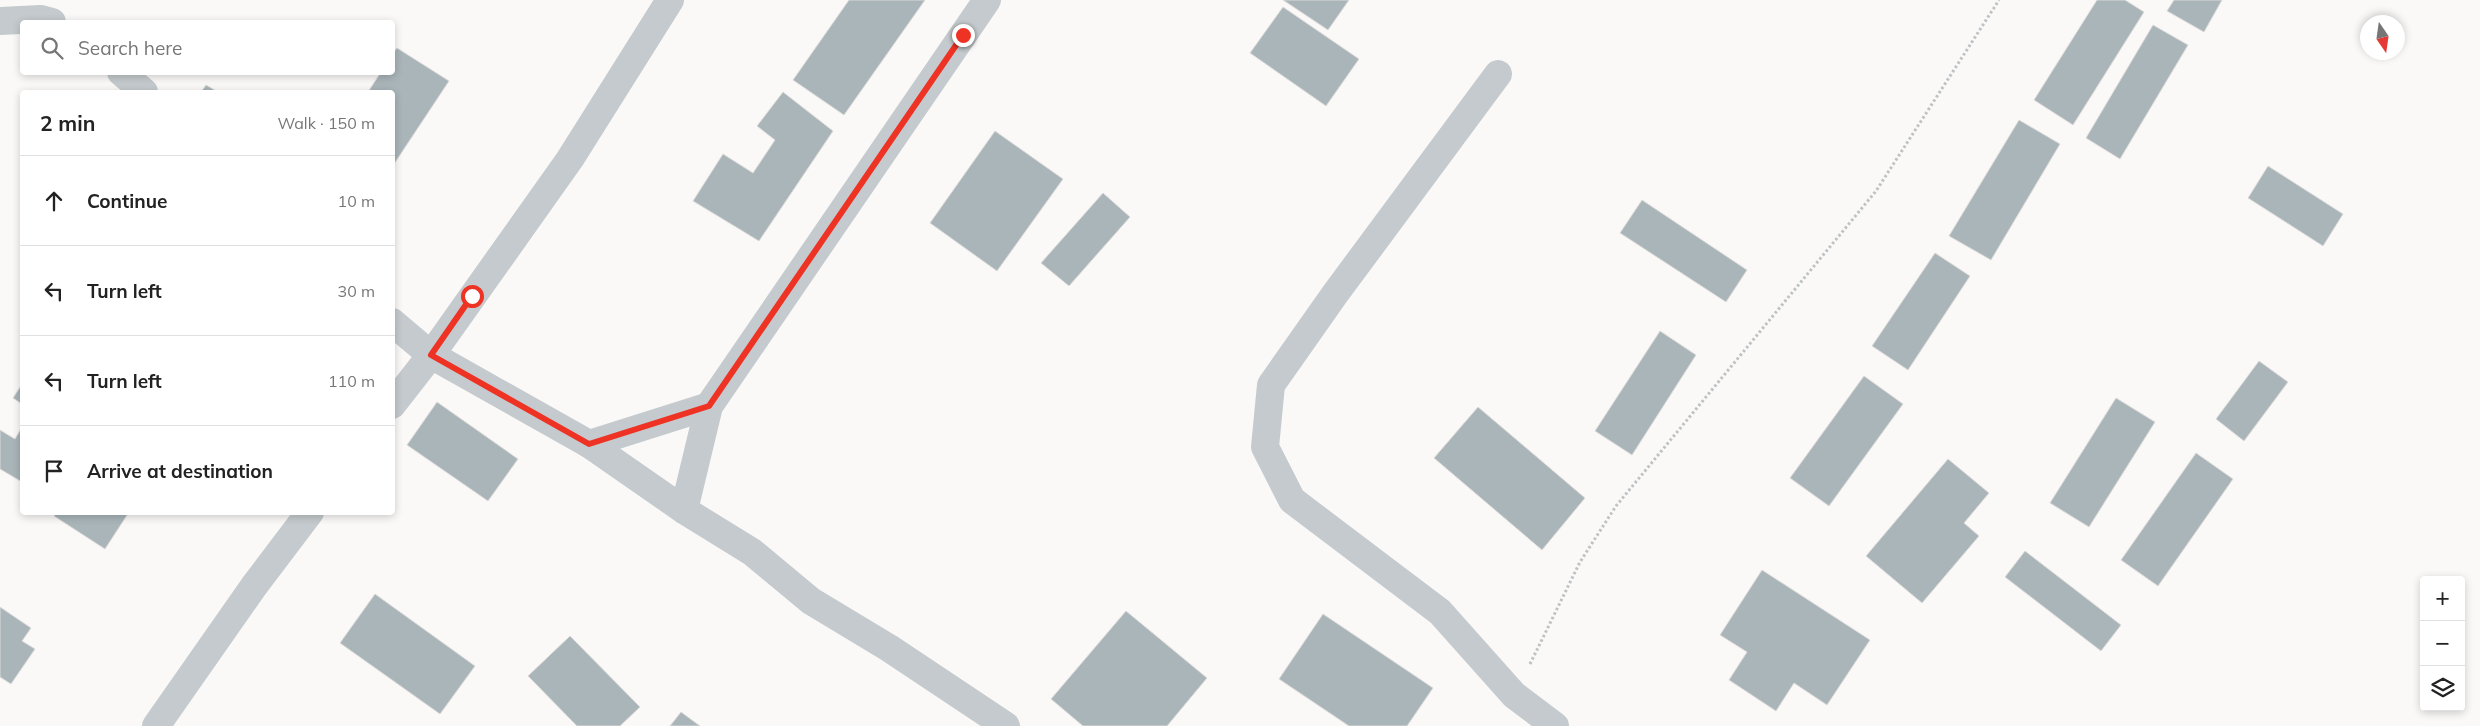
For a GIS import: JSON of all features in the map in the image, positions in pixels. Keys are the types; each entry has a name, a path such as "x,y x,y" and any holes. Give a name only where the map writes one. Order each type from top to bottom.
{"street":[{"path":"395,401 431,355 570,159 670,0"},
{"path":"684,510 709,406 988,0"},
{"path":"0,20 41,18 46,20"},
{"path":"1498,74 1335,294 1271,385 1264,446 1292,500 1440,612 1514,696 1555,726"},
{"path":"124,75 142,90"},
{"path":"395,325 431,355 589,444 684,510 752,552 811,601 889,648 1006,726"},
{"path":"589,444 709,406"},
{"path":"156,726 254,586 308,515"}],"path":[{"path":"1514,696 1580,562 1616,506 1876,191 1999,0"}],"building":[{"path":"849,0 925,0 844,115 793,80"},
{"path":"1283,0 1349,0 1328,30"},
{"path":"2097,0 2125,0 2144,12 2073,125 2034,100"},
{"path":"2174,0 2222,0 2204,32 2167,11"},
{"path":"1283,7 1359,59 1326,106 1250,53"},
{"path":"2153,25 2188,45 2120,159 2086,138"},
{"path":"397,48 449,81 395,162 395,90 369,90 379,75 395,75 395,50"},
{"path":"206,85 215,90 202,90"},
{"path":"783,92 833,131 759,241 693,201 723,154 753,173 775,140 757,126"},
{"path":"2019,120 2060,144 1991,260 1949,236"},
{"path":"995,131 1063,179 997,271 930,223"},
{"path":"2268,166 2343,214 2323,246 2248,198"},
{"path":"1103,193 1130,217 1069,286 1041,263"},
{"path":"1642,200 1747,270 1726,302 1620,233"},
{"path":"1935,253 1970,276 1908,370 1872,346"},
{"path":"1660,331 1696,355 1632,455 1595,431"},
{"path":"2259,361 2288,382 2244,441 2216,419"},
{"path":"1864,376 1903,404 1829,506 1790,478"},
{"path":"20,387 20,403 13,398"},
{"path":"2116,398 2155,422 2089,527 2050,503"},
{"path":"437,402 518,459 488,501 407,445"},
{"path":"1478,407 1585,498 1542,550 1434,458"},
{"path":"0,430 15,439 20,430 20,481 0,469"},
{"path":"2196,453 2233,479 2158,586 2121,560"},
{"path":"1948,459 1989,493 1964,523 1979,536 1922,603 1866,556"},
{"path":"55,515 127,515 105,549"},
{"path":"2025,551 2121,625 2101,651 2005,577"},
{"path":"1762,570 1870,640 1827,705 1794,683 1776,711 1729,680 1747,652 1720,635"},
{"path":"375,594 475,666 440,714 340,643"},
{"path":"0,607 31,628 22,641 35,649 11,684 0,677"},
{"path":"1126,611 1207,678 1167,726 1083,726 1051,699"},
{"path":"1323,614 1433,688 1407,726 1349,726 1279,679"},
{"path":"570,636 640,707 620,726 577,726 528,676"},
{"path":"681,712 700,726 670,726"}],"route":[{"path":"472,296 431,355 589,444 709,406 963,35"}]}
